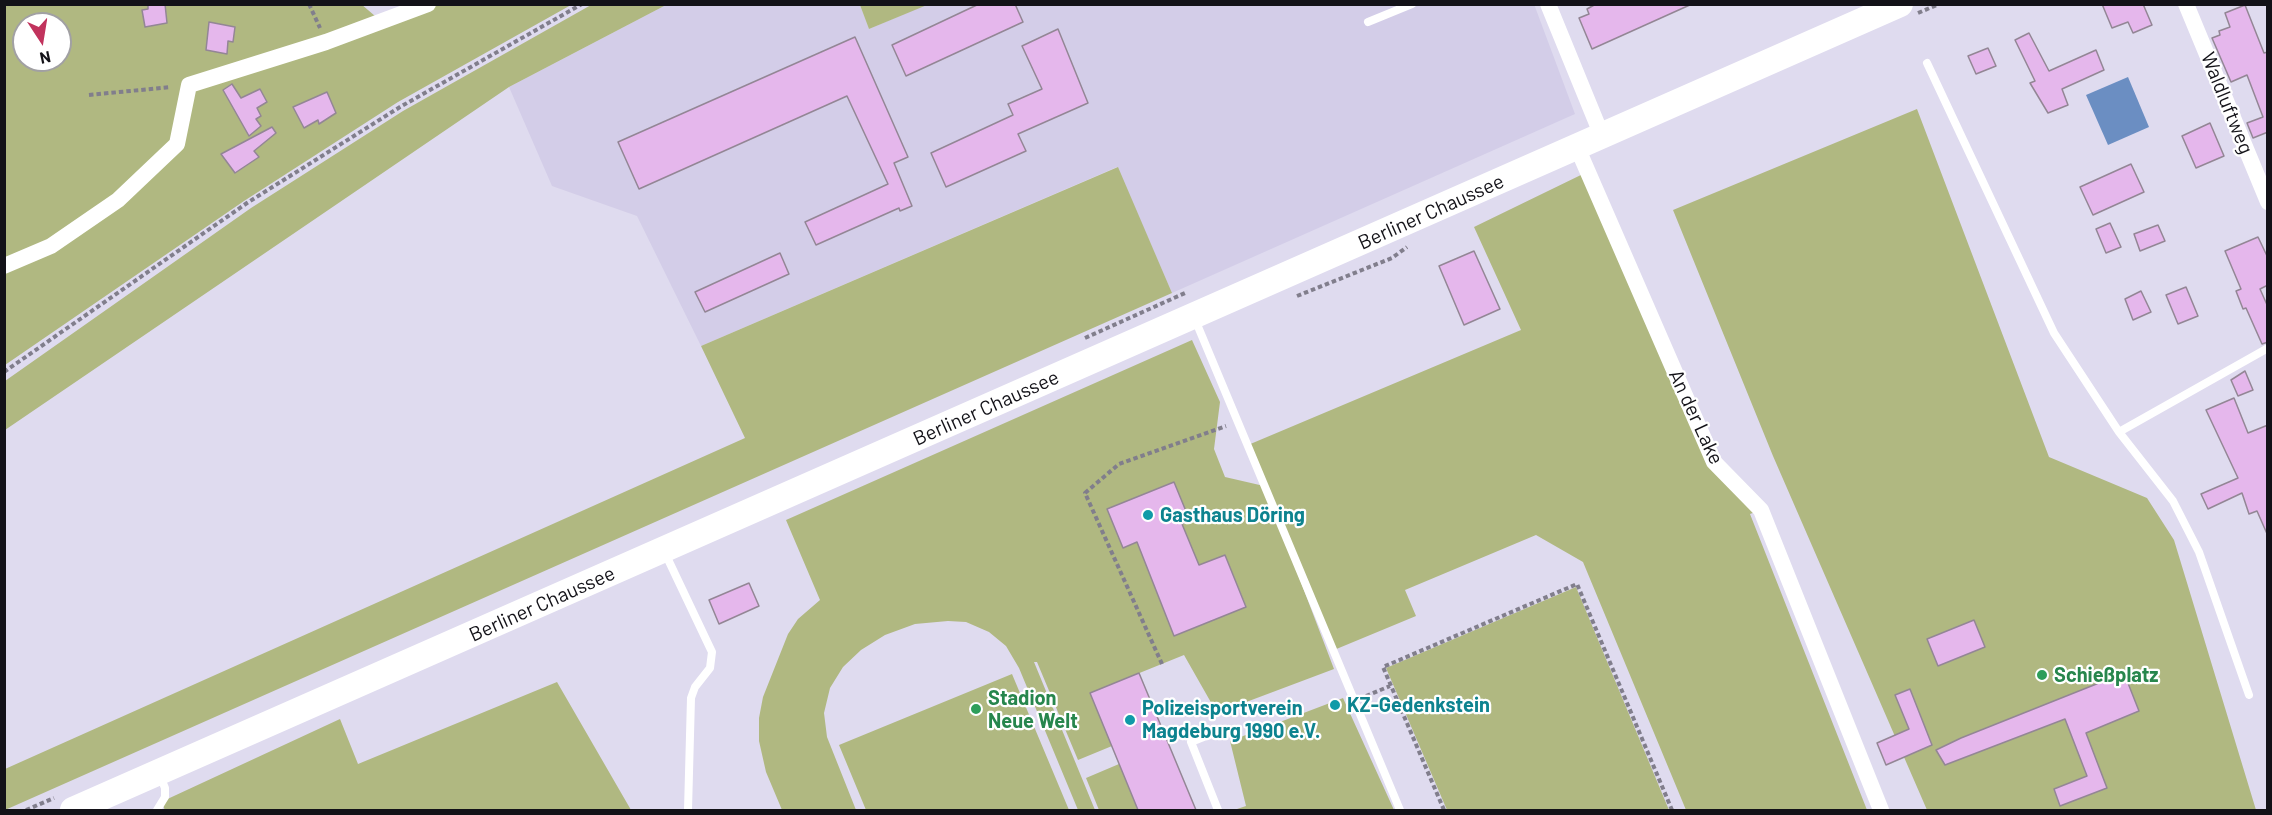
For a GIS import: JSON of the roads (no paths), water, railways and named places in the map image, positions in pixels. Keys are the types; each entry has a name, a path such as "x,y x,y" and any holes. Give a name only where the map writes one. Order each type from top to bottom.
{"main road":[{"name":"Berliner Chaussee","path":"73,810 1900,4"}],"street":[{"path":"4,266 51,246 118,200 177,144 189,85 326,42 428,4"},
{"path":"1548,4 1602,136"},
{"name":"Waldluftweg","path":"2186,4 2268,202"},
{"name":"An der Lake","path":"1578,147 1714,462 1761,510 1881,810"}],"lane":[{"path":"1368,22 1412,4"},
{"path":"1927,63 2054,333 2119,432 2173,501 2199,552 2249,695"},
{"path":"1194,316 1400,810"},
{"path":"2119,432 2268,348"},
{"path":"663,550 712,652 710,668 695,687 691,698 688,810"},
{"path":"1216,732 1191,742 1218,810"},
{"path":"156,810 165,797 165,788 159,773"}],"water":[{"path":"2128,77 2149,127 2108,145 2086,95"}],"place":[{"name":"Gasthaus Döring","path":"1148,515"},
{"name":"Schießplatz","path":"2042,675"},
{"name":"KZ-Gedenkstein","path":"1335,705"},
{"name":"Stadion Neue Welt","path":"976,709"},
{"name":"Polizeisportverein Magdeburg 1990 e.V.","path":"1130,720"}]}
